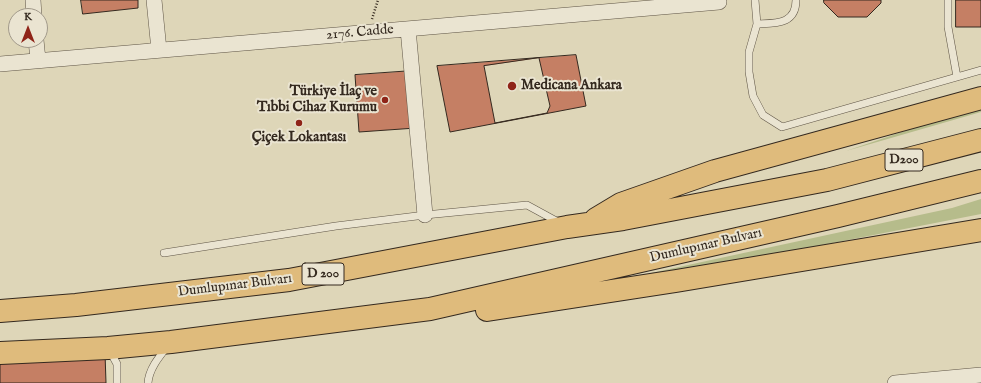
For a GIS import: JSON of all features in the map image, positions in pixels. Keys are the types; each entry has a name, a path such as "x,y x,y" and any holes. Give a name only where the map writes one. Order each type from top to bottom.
{"highway":[{"name":"Dumlupınar Bulvarı","path":"577,226 621,204 715,171 981,98"},
{"name":"Dumlupınar Bulvarı","path":"0,311 76,305 289,280 827,180 981,140"},
{"name":"Dumlupınar Bulvarı","path":"0,353 108,348 171,342 430,309 838,216 981,181"},
{"name":"Dumlupınar Bulvarı","path":"430,309 475,312 676,281 981,230"}],"street":[{"path":"154,0 159,50"},
{"name":"2176. Cadde","path":"0,64 715,1"},
{"path":"408,29 425,215"},
{"path":"37,48 38,60"},
{"path":"895,383 981,375"}],"lane":[{"path":"755,0 757,24 749,52 749,72 752,96 763,115 782,127 981,70"},
{"path":"757,24 783,22 792,16 796,0"},
{"path":"948,0 948,28 957,77"},
{"path":"164,254 336,226 425,215 527,205 577,226"},
{"path":"148,383 148,378 157,358 171,342"},
{"path":"108,348 117,364 117,383"}],"green space":[{"path":"981,105 981,112 846,151"},
{"path":"981,199 981,214 654,278 651,273 952,208"}],"building":[{"path":"81,0 138,0 138,8 83,14"},
{"path":"824,0 881,0 881,3 867,17 838,17 824,3"},
{"path":"956,0 981,0 981,27 956,27"},
{"name":"Medicana Ankara","path":"576,55 586,106 450,132 437,66"},
{"path":"539,58 550,106 547,113 495,123 484,66"},
{"path":"412,71 416,128 359,132 355,75"},
{"path":"105,353 106,383 0,383 0,358"}],"place":[{"name":"Medicana Ankara","path":"512,86"},
{"name":"Türkiye İlaç ve Tıbbi Cihaz Kurumu","path":"385,100"},
{"name":"Çiçek Lokantası","path":"299,123"}]}
